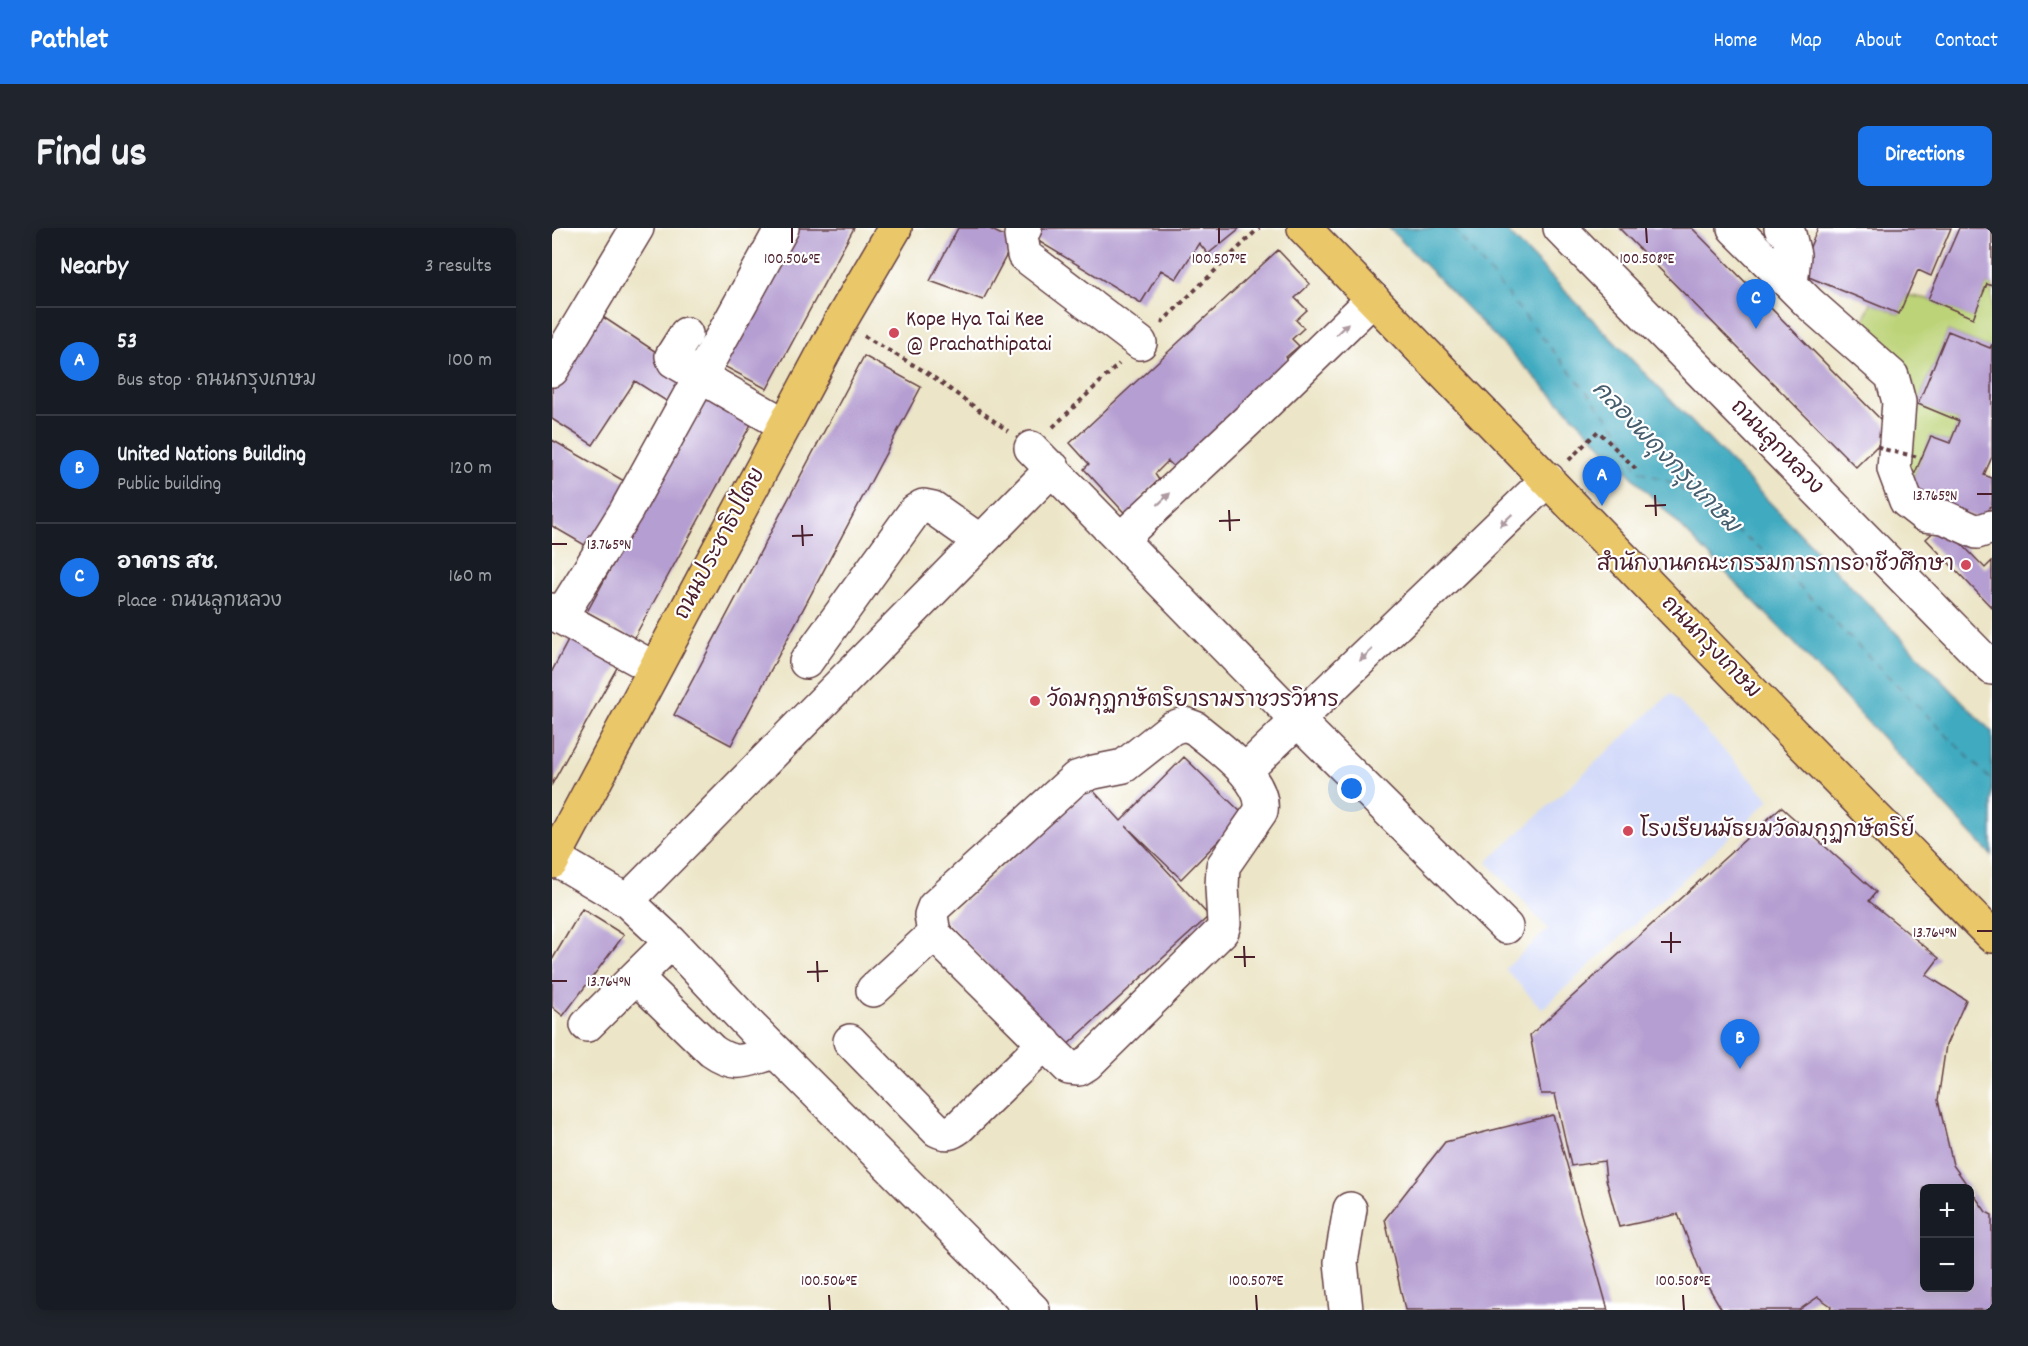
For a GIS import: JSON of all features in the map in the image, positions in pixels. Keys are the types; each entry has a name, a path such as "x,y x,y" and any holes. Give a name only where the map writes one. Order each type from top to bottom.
{"main road":[{"name":"ถนนประชาธิปไตย","path":"553,860 840,322 895,228"},
{"name":"ถนนกรุงเกษม","path":"1304,228 1791,732 1992,936"}],"street":[{"path":"552,370 637,228"},
{"path":"654,668 556,614 626,511 782,228"},
{"path":"1025,228 1021,235 1024,255 1140,343"},
{"path":"1734,228 1791,285 1892,376 1899,402 1894,469 1906,501 1924,515 1944,517 1977,532 1992,527"},
{"path":"1781,228 1789,234 1794,255 1791,285"},
{"name":"ถนนลูกหลวง","path":"1573,232 1992,668"},
{"path":"1121,539 1373,299"},
{"path":"686,334 672,356 674,361 785,426"},
{"path":"627,901 981,542 1042,458 1297,720 1506,927"},
{"path":"1245,771 1548,479"},
{"path":"806,662 915,511 923,506 933,508 981,542"},
{"path":"1184,724 1195,728 1245,771 1261,795 1261,811 1223,866 1224,924 1222,931 1087,1064 1079,1069 1068,1068 934,934 931,915 934,907 1076,778 1124,766 1172,728 1184,724"},
{"path":"553,860 627,901 671,942 776,1052 1033,1310"},
{"path":"873,990 934,934"},
{"path":"587,1025 671,942"},
{"path":"637,978 724,1060 739,1062 776,1052"},
{"path":"850,1041 937,1130 944,1134 951,1133 959,1127 1045,1043"},
{"path":"1346,1310 1341,1262 1350,1209"}],"path":[{"path":"840,322 928,374 1042,458"},
{"path":"1548,479 1599,431 1637,470"},
{"path":"1877,446 1887,451 1921,458"}],"shaded area":[{"name":"โรงเรียนมัธยมวัดมกุฏกษัตริย์","path":"1671,693 1770,800 1542,1009 1505,969 1548,929 1487,862"}],"green space":[{"path":"1987,284 1992,286 1992,344 1990,348 1948,331 1918,403 1959,421 1950,443 1931,436 1912,480 1902,466 1914,385 1903,365 1857,341 1871,302 1899,314 1907,295 1928,299 1972,317"}],"water":[{"name":"คลองผดุงกรุงเกษม","path":"1389,228 1504,228 1992,732 1992,856 1785,633"}],"building":[{"path":"793,228 854,228 767,389 720,364"},
{"path":"958,228 988,228 1014,241 983,300 930,281"},
{"path":"1035,228 1240,228 1208,254 1199,243 1176,279 1161,270 1141,303 1030,236"},
{"path":"1619,228 1692,228 1892,431 1856,467"},
{"path":"1818,228 1951,228 1931,276 1918,270 1899,314 1799,273"},
{"path":"1959,228 1992,228 1992,286 1987,284 1973,318 1928,299"},
{"path":"1278,250 1310,284 1295,298 1307,310 1296,320 1304,328 1292,339 1299,346 1286,357 1294,366 1179,472 1168,461 1155,474 1159,480 1139,499 1149,503 1131,520 1084,469 1089,464 1070,443"},
{"path":"600,315 694,377 674,406 635,381 593,445 552,419 552,388"},
{"path":"1948,331 1990,348 1992,344 1992,457 1984,475 1992,478 1992,503 1984,521 1908,489 1931,436 1950,443 1959,421 1918,404"},
{"path":"864,356 921,387 731,745 674,715"},
{"path":"707,392 755,417 634,638 587,612"},
{"path":"552,440 633,486 595,551 552,526"},
{"name":"สำนักงานคณะกรรมการการอาชีวศึกษา","path":"1942,524 1985,568 1992,561 1992,608 1926,539"},
{"path":"570,637 619,664 552,784 552,671"},
{"path":"1184,757 1244,815 1181,879 1126,826 1209,916 1064,1048 945,920 1090,787 1121,821"},
{"path":"1781,807 1876,892 1869,901 1939,958 1926,975 1966,1000 1946,1045 1938,1100 1953,1165 1966,1184 1920,1184 1920,1292 1974,1292 1974,1195 1986,1212 1992,1215 1992,1310 1830,1310 1831,1306 1818,1297 1799,1310 1722,1310 1702,1276 1678,1214 1619,1227 1606,1179 1604,1161 1571,1166 1555,1094 1541,1094 1530,1035"},
{"path":"582,909 624,935 563,1016 552,1007 552,960"},
{"path":"1553,1115 1608,1310 1405,1310 1385,1219 1445,1142"}],"ferry route":[{"path":"1453,228 1623,436 1637,470 1673,483 1764,551 1992,781"}],"place":[{"name":"อาคาร สช.","path":"1756,329"},
{"name":"Kope Hya Tai Kee @ Prachathipatai","path":"894,333"},
{"name":"53","path":"1602,506"},
{"name":"สำนักงานคณะกรรมการการอาชีวศึกษา","path":"1966,565"},
{"name":"วัดมกุฏกษัตริยารามราชวรวิหาร","path":"1035,701"},
{"name":"โรงเรียนมัธยมวัดมกุฏกษัตริย์","path":"1628,831"},
{"name":"United Nations Building","path":"1740,1069"}]}
